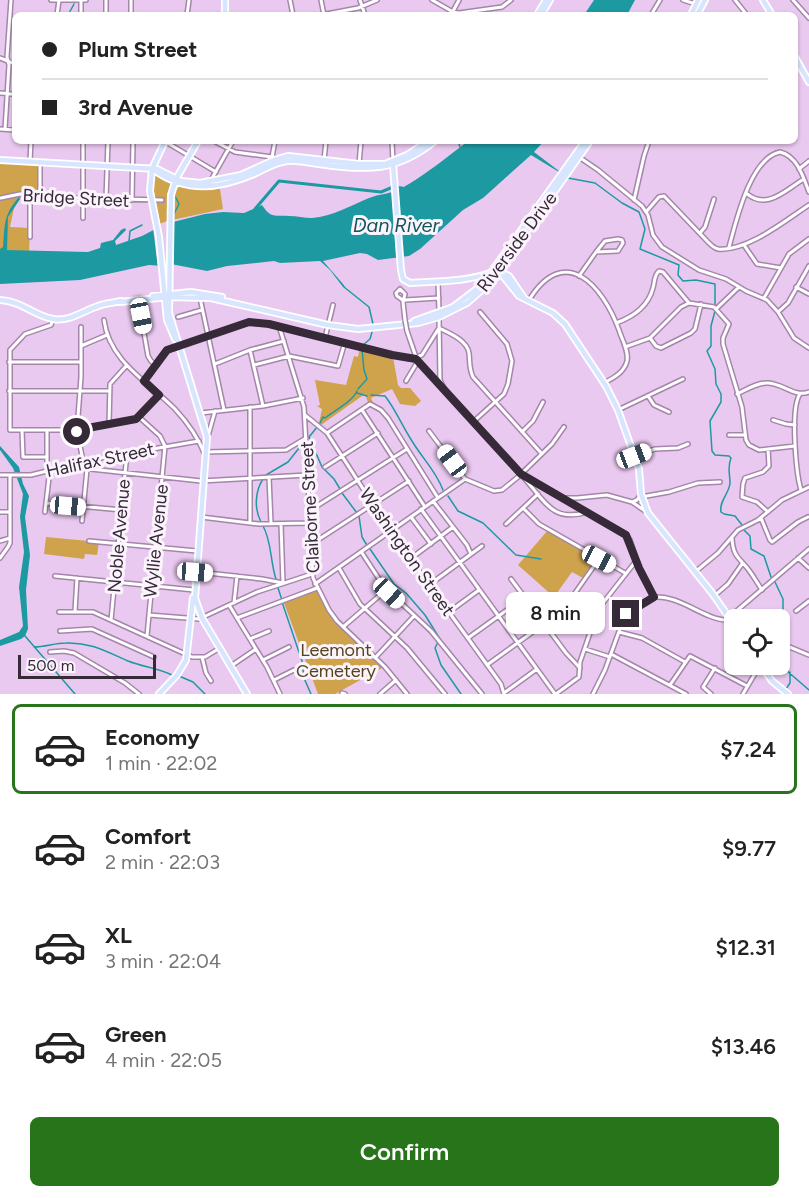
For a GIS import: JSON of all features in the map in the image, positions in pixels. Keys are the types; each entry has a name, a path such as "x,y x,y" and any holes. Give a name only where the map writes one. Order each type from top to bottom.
{"main road":[{"path":"699,3 705,0"},
{"path":"798,62 809,82"},
{"path":"159,694 180,672 187,655 207,437 177,343 166,296 150,183 152,169 164,144"},
{"path":"165,286 170,213 175,181 196,144"},
{"path":"395,179 397,168 402,162 427,144"},
{"name":"Riverside Drive","path":"577,156 583,144"},
{"name":"Riverside Drive","path":"53,319 69,318 100,305 166,296 210,294 328,325 358,328 391,327 439,315 472,299 487,286 556,185 587,144"},
{"path":"382,168 414,153"},
{"path":"0,160 157,169 175,181 193,187 243,176 280,158 293,156 324,163"},
{"path":"267,165 289,161 382,168 391,169 394,172"},
{"path":"359,166 402,162"},
{"path":"393,163 403,279 410,283 473,278 499,271 508,279"},
{"name":"Riverside Drive","path":"439,315 467,298 492,273 524,232"},
{"path":"503,265 516,294 550,310 562,321 604,383 618,410 639,469 641,496 648,513 724,610"},
{"path":"0,300 18,303 53,319"},
{"path":"194,590 195,602 202,618 246,694"},
{"path":"769,675 784,693"}],"street":[{"path":"5,129 11,0"},
{"path":"51,0 86,0"},
{"path":"360,0 364,12"},
{"path":"336,12 377,0"},
{"path":"432,0 449,12"},
{"path":"466,12 501,7 511,0"},
{"path":"683,0 699,3"},
{"path":"735,0 745,12"},
{"path":"794,0 809,18"},
{"path":"804,10 809,8"},
{"path":"0,58 12,63"},
{"path":"0,93 12,94"},
{"path":"0,129 12,130"},
{"path":"30,161 31,144"},
{"path":"83,144 83,218"},
{"path":"106,199 108,144"},
{"path":"132,200 133,144"},
{"path":"170,144 216,172"},
{"path":"219,144 238,153 280,158"},
{"path":"210,183 231,144"},
{"path":"272,157 274,144"},
{"path":"324,163 326,144"},
{"path":"359,166 361,144"},
{"path":"392,144 393,163"},
{"path":"634,200 649,144"},
{"path":"729,248 746,193 755,174 775,153 787,155 800,169 809,192"},
{"path":"262,156 267,165"},
{"path":"577,156 598,170 646,212 653,235 662,247 699,270 726,279 764,298 778,312 790,333 809,348"},
{"path":"800,169 809,161"},
{"path":"40,162 40,195"},
{"path":"746,193 756,200 767,201 804,179"},
{"path":"30,194 30,237"},
{"name":"Bridge Street","path":"1,198 30,194 162,200"},
{"path":"646,212 659,197 664,196 715,248 729,248 744,246 809,205"},
{"path":"700,233 705,227 714,199"},
{"path":"764,298 792,251 809,239"},
{"path":"579,276 596,252 607,240 623,241 622,247 616,251 596,252"},
{"path":"744,246 757,264 781,268"},
{"path":"778,312 788,303 809,266"},
{"path":"616,323 638,312 652,291 655,274 659,271 663,272 689,303"},
{"path":"526,300 551,276 563,273 579,276 591,282 609,306 627,358 624,369 604,383"},
{"path":"438,280 440,380 443,388"},
{"path":"717,309 739,287"},
{"path":"796,287 809,294"},
{"path":"199,295 224,410"},
{"path":"439,298 404,300 407,331 417,360 538,494 559,514 571,516 588,512"},
{"path":"625,347 650,338 681,307 689,303 717,309 729,324 724,334 723,344 742,407 750,447 757,450 795,446"},
{"path":"650,338 656,346 661,348 691,333 695,329 701,304"},
{"path":"325,338 333,305"},
{"path":"178,317 202,310"},
{"path":"474,422 502,396 507,388 512,358 503,338 480,312"},
{"path":"141,316 148,356 156,365"},
{"path":"53,319 51,326 22,336 10,351 10,430 77,430 140,417 159,395"},
{"path":"104,320 107,335 115,352 183,418 206,454 286,450 306,438"},
{"path":"144,381 165,352 177,343 249,322 264,322 417,360"},
{"name":"Claiborne Street","path":"279,326 303,398 312,574 316,586 329,610 343,627 407,694"},
{"path":"81,327 77,430 83,461"},
{"path":"439,328 466,346 471,375 542,454"},
{"path":"406,381 439,328"},
{"path":"81,346 107,335"},
{"path":"215,364 250,350 284,342"},
{"path":"254,365 289,356 337,366 340,364 345,342"},
{"path":"250,350 263,406"},
{"path":"9,362 81,362"},
{"path":"109,424 112,381 127,365"},
{"path":"618,410 683,379"},
{"path":"737,394 760,384 769,383 800,394 809,392"},
{"path":"9,392 110,392"},
{"path":"800,394 796,400 795,446 801,490"},
{"path":"648,396 654,405 669,412"},
{"path":"201,413 263,406 303,398"},
{"path":"522,432 534,421 543,402"},
{"path":"327,433 371,404 380,409 438,498"},
{"path":"250,407 250,523"},
{"path":"362,410 409,481 441,537 556,694 578,679 580,662 592,627"},
{"path":"207,437 215,411"},
{"name":"Washington Street","path":"305,415 327,433 391,532 502,686 504,693"},
{"path":"140,417 160,436 165,446"},
{"path":"773,420 795,425"},
{"path":"429,431 465,479 497,491 504,488 542,454 564,427"},
{"path":"22,430 24,458 47,457"},
{"path":"45,512 48,469 47,430"},
{"path":"325,467 378,433"},
{"path":"729,435 746,435"},
{"name":"Halifax Street","path":"0,475 26,475 83,461 199,441"},
{"path":"634,456 655,449 678,448 688,444"},
{"name":"Wyllie Avenue","path":"147,636 165,446"},
{"path":"309,511 407,449"},
{"path":"768,449 770,462 768,467 745,478 742,490 744,498 754,500 768,512"},
{"name":"Noble Avenue","path":"111,620 127,453"},
{"path":"63,466 204,481 307,475"},
{"path":"82,521 87,469"},
{"path":"521,474 626,535 654,597"},
{"path":"0,558 8,548 10,538 10,475"},
{"path":"269,477 272,524"},
{"path":"237,618 316,586 465,479"},
{"path":"310,545 409,481"},
{"path":"632,502 641,496 669,492 698,483 720,482"},
{"path":"695,572 718,554 741,528 761,518 782,500 809,487"},
{"path":"506,524 538,494"},
{"path":"561,497 607,495 632,502 648,513"},
{"path":"433,501 467,545 471,554"},
{"path":"46,503 122,510"},
{"path":"523,508 539,524 625,573"},
{"path":"0,512 10,512"},
{"path":"201,517 250,523 309,523"},
{"path":"411,517 431,544"},
{"path":"761,518 772,542 807,517"},
{"path":"281,524 283,583"},
{"path":"411,559 453,527"},
{"path":"732,536 734,553 751,572 762,590"},
{"path":"0,541 10,538"},
{"path":"89,541 197,551"},
{"path":"429,585 482,546"},
{"path":"740,609 809,549"},
{"path":"362,553 386,590 431,631 482,694"},
{"path":"798,558 809,568"},
{"path":"487,665 565,608 599,559"},
{"path":"599,608 636,561"},
{"path":"714,596 728,584 742,564"},
{"path":"339,568 365,609 407,648 445,694"},
{"path":"195,572 283,583"},
{"path":"149,615 202,618 283,583 312,574"},
{"path":"55,576 194,590"},
{"path":"234,603 237,576"},
{"path":"75,611 77,578"},
{"path":"510,579 580,668"},
{"path":"449,612 479,589"},
{"path":"343,627 386,590"},
{"path":"468,638 525,597"},
{"path":"595,693 626,614 654,597 690,606 724,620"},
{"path":"796,612 809,601"},
{"path":"229,605 263,660 280,694"},
{"path":"59,612 93,612 187,655 202,657 220,648"},
{"path":"375,658 414,616"},
{"path":"60,631 92,629 154,657"},
{"path":"250,639 269,631"},
{"path":"619,632 637,636 685,662"},
{"path":"263,660 289,647"},
{"path":"790,647 809,655"},
{"path":"585,649 611,656 686,694"},
{"path":"231,666 256,650"},
{"path":"50,652 74,653 125,683 139,694"},
{"path":"670,685 690,656 747,686"},
{"path":"202,657 206,673 211,681"},
{"path":"711,694 703,689 715,668"},
{"path":"504,693 537,669"},
{"path":"274,680 294,670"},
{"path":"742,694 754,675"},
{"path":"380,694 396,680"}],"green space":[{"path":"0,161 39,163 39,197 21,197 14,208 10,227 30,228 29,254 0,251"},
{"path":"153,173 172,182 169,196 169,221 159,224 151,191"},
{"path":"179,187 220,189 223,209 172,220 173,192"},
{"path":"360,347 393,357 398,385 401,388 410,388 421,401 415,406 400,404 392,389 371,398 373,403 369,405 365,394 321,425 319,423 322,409 317,406 320,405 315,380 346,385 354,356 358,357"},
{"path":"548,530 596,558 583,578 572,572 554,597 518,565"},
{"path":"46,537 99,542 97,555 85,554 84,559 44,554"},
{"name":"Leemont Cemetery","path":"317,590 334,619 382,668 335,694 318,694 284,603"}],"water":[{"path":"594,0 635,0 629,12 586,12"},
{"name":"Dan River","path":"464,144 541,144 534,152 559,171 531,155 483,198 463,210 420,249 409,256 378,260 360,253 323,261 345,287 320,261 280,263 274,261 227,266 207,271 171,264 149,265 80,280 0,284 0,249 3,247 6,220 10,209 19,197 20,199 8,217 7,250 88,252 100,248 101,243 113,240 125,228 126,230 115,241 116,245 142,236 165,224 205,214 244,213 262,205 274,215 312,218 327,215 369,198 400,189 426,173"},
{"path":"0,446 19,467 29,496 25,517 30,555 26,590 28,629 21,639 0,646 0,640 19,632 23,626 19,587 24,552 20,517 23,494 13,468 0,450"}],"pier":[{"path":"172,219 171,267 158,269 153,227"}],"waterway":[{"path":"70,12 74,4"},
{"path":"568,178 595,183 622,203 639,212 645,229 640,249 679,265 678,275 683,281 696,280 715,284 715,305"},
{"path":"255,209 279,181 381,192 393,187 402,188"},
{"path":"174,214 179,204 176,198"},
{"path":"129,241 130,231 142,225"},
{"path":"344,287 369,307 373,324"},
{"path":"715,311 711,326 711,346 707,351 715,369 721,402 710,421 712,451 715,455 731,458 730,483 721,504 721,512 735,516 742,525"},
{"path":"363,345 370,339 372,332"},
{"path":"358,389 367,379 362,349"},
{"path":"320,423 323,417 325,418 347,402 357,391"},
{"path":"357,393 367,396"},
{"path":"371,395 385,396 443,490"},
{"path":"318,426 309,437 322,467 340,489"},
{"path":"266,475 288,462 303,443"},
{"path":"261,522 256,500 263,479"},
{"path":"342,493 357,513"},
{"path":"448,496 458,511 483,523 516,555 541,559"},
{"path":"359,516 362,537 368,547"},
{"path":"263,526 268,538 276,579"},
{"path":"744,530 750,536 751,549 764,556 771,577"},
{"path":"370,549 394,584 406,593 425,615 440,639"},
{"path":"775,582 783,599 783,609"},
{"path":"278,588 282,600"},
{"path":"282,602 302,661 304,678 311,694"},
{"path":"25,636 75,694"},
{"path":"438,642 435,648 441,665 461,694"},
{"path":"34,647 62,643 83,644 172,675"},
{"path":"790,674 809,690"},
{"path":"786,689 790,683 790,675"},
{"path":"179,676 193,682 205,694"}],"route":[{"path":"77,432 77,430 138,418 159,395 144,381 165,352 245,323 269,324 416,359 521,474 626,535 654,597 626,614"}]}
